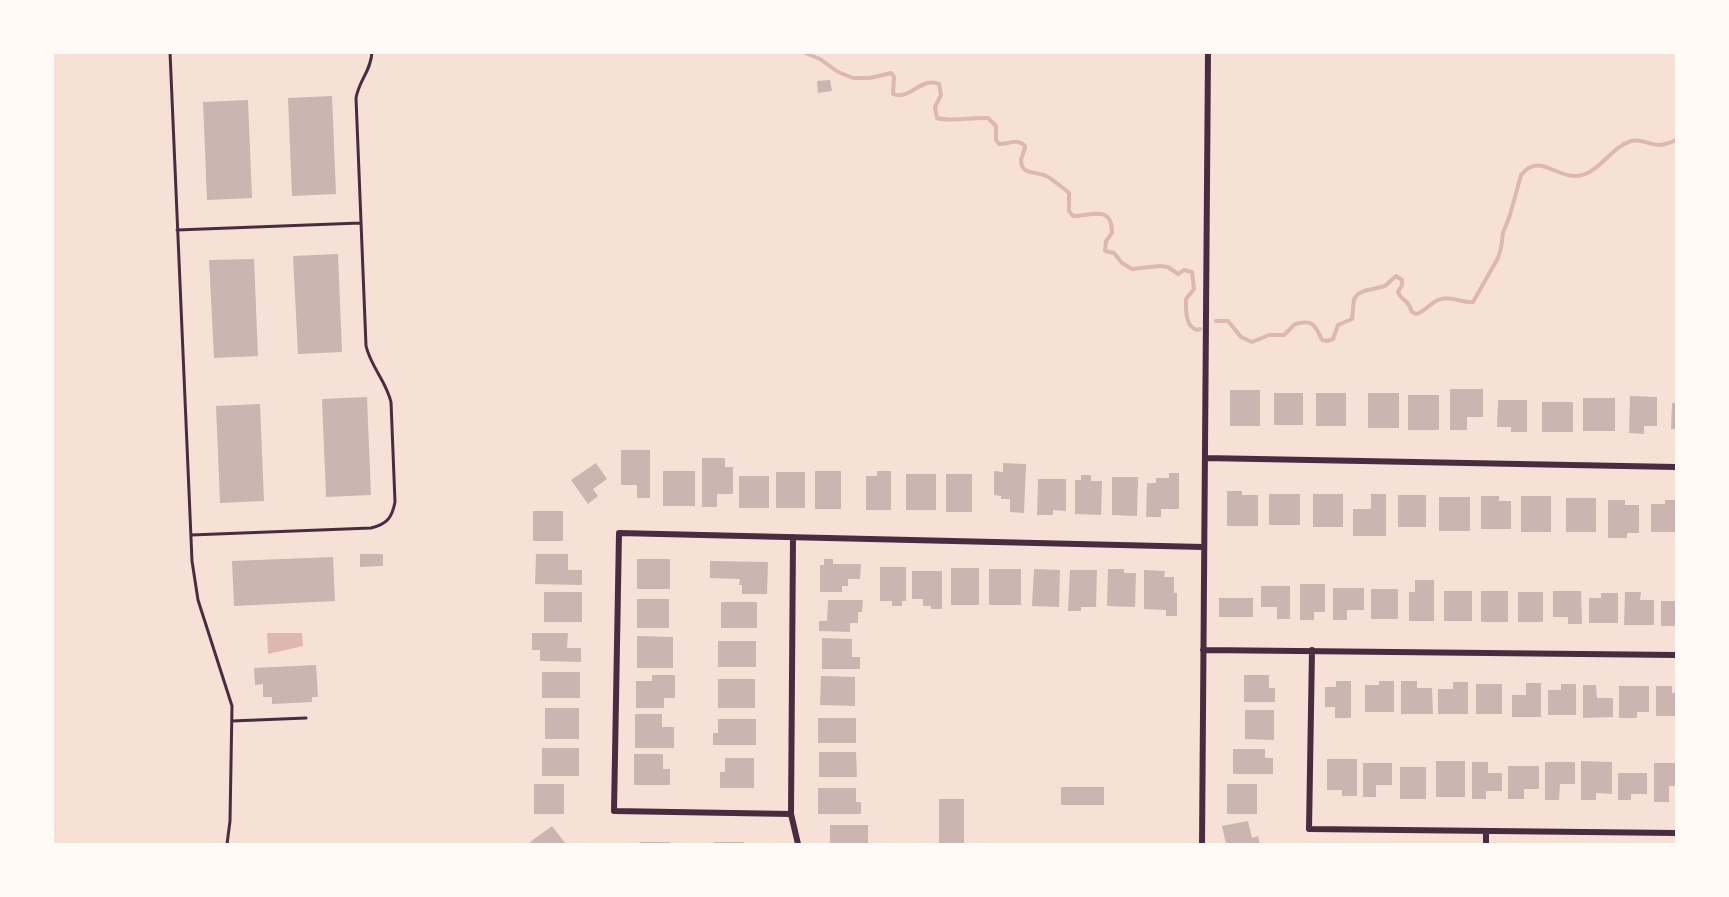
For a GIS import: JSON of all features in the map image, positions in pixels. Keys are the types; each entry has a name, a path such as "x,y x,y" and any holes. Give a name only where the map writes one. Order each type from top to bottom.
{"street":[{"path":"1202,844 1208,52"},
{"path":"1205,458 1677,467"},
{"path":"791,814 614,811 619,533 1203,547"},
{"path":"793,537 791,814 798,844"},
{"path":"1203,650 1677,655"},
{"path":"1312,650 1309,829 1677,833"},
{"path":"1486,831 1486,844"}],"lane":[{"path":"170,52 190,535 194,579 198,600 232,706 230,821 227,844"},
{"path":"190,535 371,528 384,525 392,517 395,502 391,402 387,388 369,360 366,346 360,223 356,98 358,88 370,68 372,52"},
{"path":"177,230 360,223"},
{"path":"232,721 306,718"}],"shaded area":[{"path":"267,633 302,633 303,646 268,654"}],"building":[{"path":"830,80 832,91 818,93 817,81"},
{"path":"332,96 336,194 292,196 288,98"},
{"path":"248,100 252,198 207,200 203,102"},
{"path":"338,254 342,352 298,354 293,256"},
{"path":"254,259 258,356 214,358 209,260"},
{"path":"1450,389 1483,389 1483,417 1467,417 1467,430 1450,430"},
{"path":"1230,390 1260,390 1260,426 1230,426"},
{"path":"1274,393 1303,393 1303,425 1274,425"},
{"path":"1316,393 1346,393 1346,426 1316,426"},
{"path":"1368,393 1399,393 1399,428 1368,428"},
{"path":"1408,395 1439,395 1439,430 1408,430"},
{"path":"1630,396 1657,397 1657,426 1644,426 1644,434 1629,433"},
{"path":"367,397 371,495 326,497 322,399"},
{"path":"1583,398 1615,398 1615,431 1583,431"},
{"path":"1498,400 1527,400 1527,432 1511,432 1511,427 1497,427"},
{"path":"1542,402 1573,402 1573,432 1542,432"},
{"path":"1672,403 1676,403 1676,429 1671,429"},
{"path":"260,404 264,501 220,503 216,406"},
{"path":"621,450 650,450 650,498 637,498 637,485 621,485"},
{"path":"702,458 725,458 725,467 733,467 733,494 717,494 717,507 702,507"},
{"path":"596,463 607,479 593,489 598,496 588,504 571,480"},
{"path":"1003,463 1026,464 1024,513 1010,512 1010,499 1001,499 1001,496 994,495 994,471 1003,472"},
{"path":"663,471 695,471 695,506 663,506"},
{"path":"815,471 841,471 841,509 815,509"},
{"path":"877,471 891,471 891,510 866,510 866,476 877,476"},
{"path":"776,472 805,472 805,508 776,508"},
{"path":"1169,473 1179,473 1179,509 1161,509 1161,517 1146,517 1147,483 1156,483 1156,478 1169,478"},
{"path":"906,474 936,474 936,510 906,510"},
{"path":"946,474 972,474 972,512 946,512"},
{"path":"1081,475 1091,475 1091,481 1102,481 1101,515 1075,514 1075,480 1081,480"},
{"path":"739,476 769,476 769,508 739,508"},
{"path":"1112,477 1138,477 1137,516 1112,515"},
{"path":"1038,479 1066,479 1066,511 1053,510 1053,515 1037,515"},
{"path":"1227,491 1242,491 1242,495 1258,495 1258,526 1227,526"},
{"path":"1269,494 1300,494 1300,525 1269,525"},
{"path":"1313,494 1343,494 1343,527 1313,527"},
{"path":"1371,494 1386,494 1386,536 1353,536 1353,509 1371,509"},
{"path":"1398,495 1426,495 1426,527 1398,527"},
{"path":"1481,496 1499,496 1499,501 1511,501 1511,529 1481,529"},
{"path":"1521,496 1551,496 1551,532 1521,532"},
{"path":"1439,497 1470,497 1470,531 1439,531"},
{"path":"1566,498 1596,498 1596,532 1566,532"},
{"path":"1608,500 1625,500 1625,505 1639,505 1639,533 1627,533 1627,538 1608,538"},
{"path":"1665,500 1676,500 1676,532 1651,532 1651,504 1665,504"},
{"path":"533,511 563,511 563,541 533,541"},
{"path":"360,554 383,554 383,566 360,567"},
{"path":"536,554 568,554 568,570 582,570 582,585 535,584"},
{"path":"333,557 335,601 234,606 232,561"},
{"path":"637,559 670,559 670,589 637,589"},
{"path":"824,559 833,559 833,564 861,564 860,579 848,579 848,586 842,586 842,592 820,592 820,565 824,565"},
{"path":"710,561 768,562 767,594 742,594 740,579 710,578"},
{"path":"880,567 906,567 906,601 902,601 902,606 892,606 892,601 880,601"},
{"path":"951,568 979,568 979,605 951,605"},
{"path":"989,569 1021,569 1021,605 989,605"},
{"path":"1034,569 1060,570 1059,607 1032,606"},
{"path":"1108,569 1124,569 1124,573 1136,573 1135,607 1107,606"},
{"path":"1070,570 1097,570 1096,607 1081,607 1081,611 1068,611"},
{"path":"1144,570 1165,571 1164,577 1174,577 1177,616 1166,616 1166,610 1144,609"},
{"path":"912,571 942,571 942,609 923,606 923,599 912,599"},
{"path":"1415,580 1434,580 1434,621 1409,621 1409,592 1415,592"},
{"path":"1300,584 1325,584 1325,612 1314,612 1314,620 1300,620"},
{"path":"1261,586 1290,586 1290,619 1277,619 1277,607 1261,607"},
{"path":"1333,588 1364,588 1364,610 1347,610 1347,620 1333,620"},
{"path":"1371,589 1398,589 1398,619 1371,619"},
{"path":"1444,591 1472,591 1472,621 1444,621"},
{"path":"1481,591 1508,591 1508,622 1481,622"},
{"path":"1553,591 1581,591 1582,624 1568,624 1568,617 1553,617"},
{"path":"544,592 582,592 582,622 544,622"},
{"path":"1518,592 1543,592 1543,622 1518,622"},
{"path":"1625,592 1641,592 1640,600 1654,600 1654,625 1624,625"},
{"path":"1601,593 1618,593 1618,623 1589,623 1589,598 1601,598"},
{"path":"1219,598 1253,598 1253,617 1219,617"},
{"path":"637,599 669,599 669,628 637,628"},
{"path":"828,600 863,600 862,612 858,612 858,623 850,623 850,632 819,631 819,621 827,621"},
{"path":"1661,601 1676,601 1676,626 1661,626"},
{"path":"721,602 757,602 757,628 721,628"},
{"path":"532,633 568,633 567,648 581,648 581,662 540,661 540,650 532,650"},
{"path":"637,636 673,637 673,668 637,668"},
{"path":"822,638 852,639 852,657 860,657 860,669 822,669"},
{"path":"718,641 756,641 756,667 718,667"},
{"path":"316,665 318,697 312,697 312,702 272,704 272,697 263,697 263,684 255,685 254,668"},
{"path":"542,672 580,672 580,698 542,698"},
{"path":"652,675 675,675 675,698 664,698 664,708 636,708 636,681 652,681"},
{"path":"1244,675 1269,675 1269,688 1275,688 1275,702 1244,702"},
{"path":"821,676 855,677 855,706 820,705"},
{"path":"718,679 755,679 755,708 718,708"},
{"path":"1336,681 1351,681 1351,718 1335,718 1335,707 1325,707 1325,687 1336,687"},
{"path":"1379,681 1394,681 1394,712 1365,712 1365,685 1379,685"},
{"path":"1401,681 1417,681 1417,688 1432,688 1433,714 1401,714"},
{"path":"1453,682 1468,682 1468,714 1438,714 1438,689 1453,689"},
{"path":"1526,683 1541,683 1541,717 1512,717 1512,695 1526,695"},
{"path":"1476,684 1502,684 1502,714 1476,714"},
{"path":"1561,684 1576,684 1576,715 1548,715 1548,690 1561,690"},
{"path":"1583,685 1596,685 1597,698 1613,698 1613,717 1583,718"},
{"path":"1619,686 1649,686 1649,712 1637,712 1637,718 1619,718"},
{"path":"1656,686 1672,686 1672,693 1676,693 1676,716 1656,716"},
{"path":"545,708 579,708 579,739 545,739"},
{"path":"1245,710 1274,710 1274,740 1245,739"},
{"path":"635,714 662,714 662,727 674,727 674,748 635,748"},
{"path":"818,718 856,718 856,743 818,743"},
{"path":"718,719 756,719 756,745 713,745 713,733 718,733"},
{"path":"542,748 579,748 579,776 542,776"},
{"path":"1233,749 1265,749 1265,758 1273,758 1273,774 1233,774"},
{"path":"819,752 856,752 857,777 819,777"},
{"path":"634,754 663,754 663,769 670,769 670,785 634,785"},
{"path":"725,758 754,758 754,788 720,788 720,772 725,772"},
{"path":"1327,759 1357,759 1357,796 1342,796 1342,790 1327,790"},
{"path":"1436,761 1465,761 1465,797 1436,797"},
{"path":"1581,761 1612,762 1612,794 1596,793 1596,800 1581,800"},
{"path":"1472,762 1488,762 1488,773 1502,773 1502,791 1486,791 1486,799 1472,799"},
{"path":"1545,762 1575,762 1575,784 1560,784 1559,800 1545,800"},
{"path":"1363,763 1392,763 1392,785 1376,785 1376,797 1363,797"},
{"path":"1654,763 1676,763 1676,786 1669,786 1669,802 1654,802"},
{"path":"1508,766 1539,766 1539,789 1524,789 1524,799 1508,799"},
{"path":"1400,767 1426,767 1426,799 1400,799"},
{"path":"1618,773 1647,773 1647,794 1631,794 1631,800 1618,800"},
{"path":"534,784 564,784 564,814 534,814"},
{"path":"1227,784 1257,784 1257,814 1227,814"},
{"path":"1061,787 1104,787 1104,805 1061,805"},
{"path":"818,788 856,788 856,802 861,802 861,814 818,814"},
{"path":"939,799 964,799 964,844 939,844"},
{"path":"1248,821 1252,838 1258,836 1260,844 1226,844 1222,826"},
{"path":"830,825 868,825 868,844 830,844"},
{"path":"552,826 566,844 532,844 530,842"},
{"path":"640,842 670,842 670,844 640,844"},
{"path":"714,842 744,842 744,844 714,844"}],"waterway":[{"path":"803,52 853,78 870,78 891,73 894,77 893,94 905,94 927,83 939,84 941,95 935,107 937,118 948,120 988,118 996,126 996,140 999,144 1017,142 1025,146 1021,160 1024,169 1047,177 1069,193 1069,211 1073,216 1099,214 1108,218 1112,233 1106,241 1105,251 1114,253 1122,263 1132,269 1160,266 1168,267 1178,274 1184,270 1192,272 1194,289 1186,299 1186,313 1190,325 1197,330 1200,329"},
{"path":"1216,321 1228,321 1241,337 1252,342 1269,335 1284,335 1295,324 1306,322 1313,324 1322,340 1327,341 1333,339 1338,325 1352,319 1354,299 1358,294 1385,286 1396,276 1402,280 1399,295 1416,314 1442,299 1473,302 1498,258 1503,233 1521,175 1528,169 1541,166 1569,176 1577,176 1592,171 1617,149 1631,141 1639,140 1659,145 1676,140"}]}
